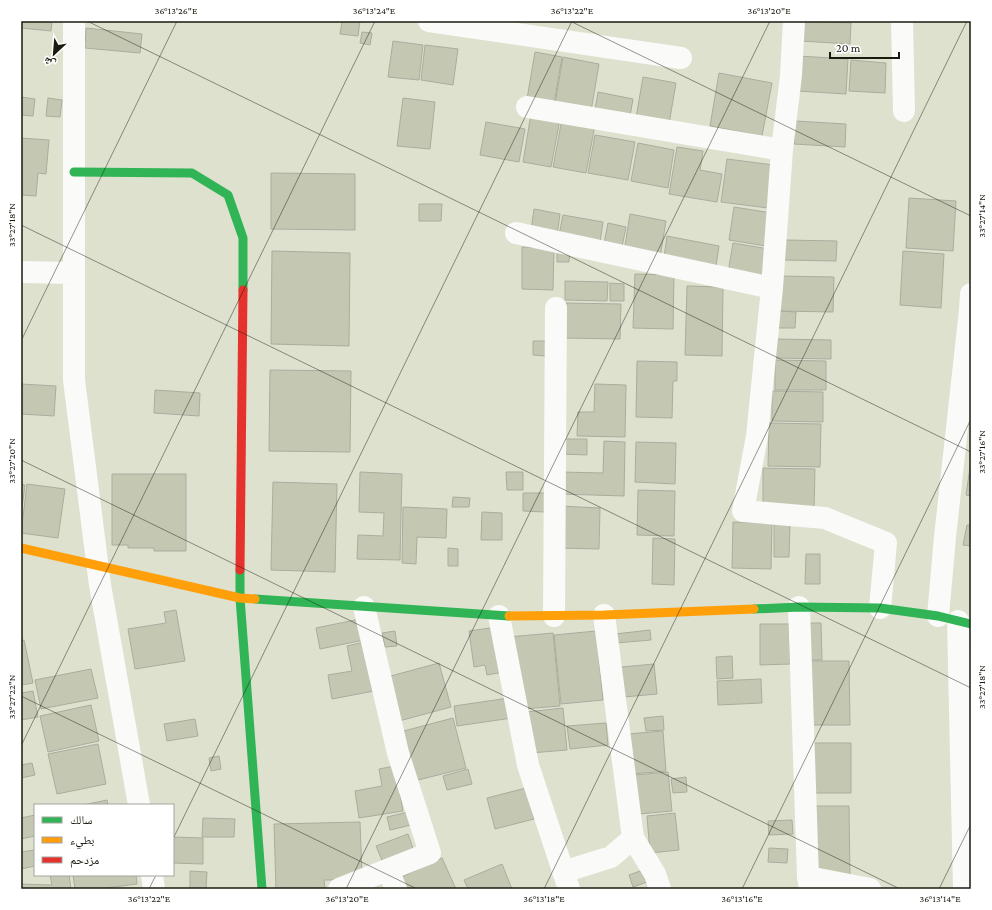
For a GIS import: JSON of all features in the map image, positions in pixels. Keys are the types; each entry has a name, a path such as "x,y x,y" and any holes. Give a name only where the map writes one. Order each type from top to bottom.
{"street":[{"path":"74,21 74,380 100,585 139,804"},
{"path":"429,21 681,58"},
{"path":"794,21 782,150 772,288 757,436 743,511 824,518 886,543 880,608"},
{"path":"902,21 904,111"},
{"path":"527,107 782,150"},
{"path":"74,172 192,173 228,195 243,238 240,598 262,889"},
{"path":"516,233 772,288"},
{"path":"21,272 74,273"},
{"path":"964,889 956,620 945,537 971,294"},
{"path":"554,616 556,308"},
{"path":"21,548 240,598 499,616 604,615 799,607 880,608 956,620"},
{"path":"339,889 392,879 430,853 398,753 364,607"},
{"path":"799,607 809,883 870,889"},
{"path":"604,615 633,838 655,874 660,889"},
{"path":"499,616 528,765 566,881 611,857 633,838"},
{"path":"152,876 154,889"}],"building":[{"path":"21,21 52,21 51,31 21,28"},
{"path":"342,21 360,21 358,36 340,34"},
{"path":"802,21 851,23 850,44 801,41"},
{"path":"86,28 142,34 140,53 85,48"},
{"path":"362,32 372,33 370,45 360,43"},
{"path":"393,41 423,45 419,80 388,77"},
{"path":"425,45 458,49 453,85 421,80"},
{"path":"535,52 562,57 554,104 527,99"},
{"path":"798,56 848,59 846,94 797,91"},
{"path":"563,57 599,64 591,111 555,104"},
{"path":"851,60 886,63 885,93 849,91"},
{"path":"719,73 772,83 762,136 710,126"},
{"path":"643,77 676,83 669,124 636,118"},
{"path":"598,92 633,99 630,116 595,110"},
{"path":"21,97 35,99 33,116 21,115"},
{"path":"48,98 62,100 60,117 46,116"},
{"path":"403,98 435,102 430,149 397,146"},
{"path":"531,114 560,119 551,167 523,162"},
{"path":"562,119 595,125 586,173 553,167"},
{"path":"795,121 846,124 845,147 794,144"},
{"path":"486,122 525,129 519,162 480,155"},
{"path":"595,135 635,142 628,180 588,173"},
{"path":"21,138 49,140 46,174 38,173 36,196 21,195"},
{"path":"638,143 674,150 668,188 631,181"},
{"path":"677,147 703,151 700,170 722,174 717,202 669,194"},
{"path":"727,159 774,165 768,208 721,202"},
{"path":"271,173 355,174 355,230 271,229"},
{"path":"909,198 956,201 953,251 906,248"},
{"path":"419,204 442,204 441,221 419,221"},
{"path":"734,207 772,213 766,246 729,240"},
{"path":"534,209 560,214 557,235 531,230"},
{"path":"630,214 666,221 660,258 624,252"},
{"path":"563,215 603,222 600,242 559,235"},
{"path":"608,223 626,227 622,247 604,244"},
{"path":"667,236 719,246 716,266 664,257"},
{"path":"785,240 837,241 836,261 784,260"},
{"path":"733,243 769,249 763,279 728,273"},
{"path":"522,247 554,248 553,290 522,289"},
{"path":"557,249 570,250 569,262 557,262"},
{"path":"272,251 350,253 349,346 271,344"},
{"path":"903,251 944,254 941,308 900,305"},
{"path":"635,274 674,275 673,329 633,328"},
{"path":"779,276 834,277 833,312 779,311"},
{"path":"565,281 608,282 607,301 565,300"},
{"path":"610,283 624,284 624,301 610,301"},
{"path":"687,286 723,287 722,356 685,355"},
{"path":"566,303 621,304 620,339 565,338"},
{"path":"778,311 796,312 795,328 777,328"},
{"path":"776,339 831,340 831,359 775,358"},
{"path":"533,341 547,341 546,356 533,355"},
{"path":"775,360 826,361 826,390 775,390"},
{"path":"637,361 677,362 677,381 673,381 672,418 636,417"},
{"path":"270,370 351,371 350,452 269,451"},
{"path":"21,384 56,386 54,416 21,414"},
{"path":"595,384 626,385 625,437 577,436 578,412 594,412"},
{"path":"155,390 200,393 199,416 154,413"},
{"path":"772,391 823,392 823,422 772,421"},
{"path":"769,423 821,424 820,467 768,466"},
{"path":"561,439 587,439 587,455 561,454"},
{"path":"604,441 625,442 624,496 561,494 561,472 603,473"},
{"path":"636,442 676,443 675,484 635,482"},
{"path":"971,461 971,496 966,495"},
{"path":"763,468 815,469 814,510 763,510"},
{"path":"360,472 402,474 400,560 357,559 358,535 383,536 384,513 359,512"},
{"path":"506,472 523,472 523,490 507,490"},
{"path":"112,474 186,474 186,551 154,551 154,548 128,548 128,545 112,545"},
{"path":"273,482 337,484 335,572 271,570"},
{"path":"21,484 25,485 21,516"},
{"path":"27,484 65,489 58,538 21,533"},
{"path":"638,490 675,491 674,536 637,535"},
{"path":"523,493 546,493 545,512 523,511"},
{"path":"453,497 470,498 469,507 452,507"},
{"path":"559,506 600,508 599,549 558,548"},
{"path":"403,507 447,509 446,538 417,537 416,564 402,563"},
{"path":"482,512 502,513 502,540 481,540"},
{"path":"733,522 772,523 771,569 732,568"},
{"path":"774,524 790,524 789,557 774,557"},
{"path":"967,525 971,525 971,546 963,545"},
{"path":"653,538 675,539 674,585 652,584"},
{"path":"448,548 458,549 458,566 448,566"},
{"path":"806,554 820,554 820,584 805,584"},
{"path":"176,610 185,661 135,669 128,629 166,623 164,612"},
{"path":"360,619 364,640 320,649 316,628"},
{"path":"809,623 821,623 822,660 809,660"},
{"path":"760,624 789,624 790,664 760,665"},
{"path":"497,627 504,672 487,675 485,665 474,667 469,631"},
{"path":"650,630 651,640 616,643 615,634"},
{"path":"395,631 397,646 385,647 382,633"},
{"path":"596,631 603,700 561,704 554,635"},
{"path":"553,633 560,706 524,709 508,637"},
{"path":"24,640 33,683 21,685 21,641"},
{"path":"364,642 374,691 332,699 328,675 352,671 347,646"},
{"path":"732,656 733,678 717,679 716,657"},
{"path":"809,661 849,661 850,725 810,725"},
{"path":"439,663 451,707 399,721 387,677"},
{"path":"654,664 657,694 624,697 621,667"},
{"path":"91,669 98,698 41,709 35,680"},
{"path":"761,679 762,703 718,705 717,681"},
{"path":"33,691 38,717 21,720 21,693"},
{"path":"509,698 512,718 457,726 454,706"},
{"path":"91,705 99,741 48,752 40,716"},
{"path":"563,708 567,750 530,753 526,712"},
{"path":"663,716 664,730 646,731 644,718"},
{"path":"453,718 466,768 414,781 400,732"},
{"path":"195,719 198,736 167,741 164,724"},
{"path":"606,723 608,745 570,749 567,726"},
{"path":"663,731 666,771 632,774 628,734"},
{"path":"812,743 851,743 851,793 813,793"},
{"path":"98,744 106,784 57,794 48,754"},
{"path":"219,756 221,769 211,771 209,758"},
{"path":"32,763 35,775 21,778 21,765"},
{"path":"395,766 403,811 359,818 355,791 382,786 379,769"},
{"path":"468,769 472,784 447,790 443,776"},
{"path":"668,772 672,811 639,814 635,775"},
{"path":"686,777 687,792 673,793 671,779"},
{"path":"526,788 534,819 495,829 487,798"},
{"path":"107,800 108,804 88,804"},
{"path":"815,806 849,806 850,881 816,874"},
{"path":"408,812 411,825 390,830 387,817"},
{"path":"675,813 679,850 650,853 647,816"},
{"path":"34,815 34,836 21,839 21,818"},
{"path":"203,818 235,819 234,837 202,837"},
{"path":"792,820 793,834 769,835 768,821"},
{"path":"360,822 362,875 346,880 324,880 325,888 276,889 274,824"},
{"path":"408,834 415,854 384,865 376,846"},
{"path":"174,837 203,838 203,864 174,863"},
{"path":"769,848 788,849 787,863 768,862"},
{"path":"34,850 34,866 21,869 21,852"},
{"path":"442,858 456,889 404,889 399,878"},
{"path":"502,864 512,889 468,889 464,880"},
{"path":"643,870 647,882 633,887 629,875"},
{"path":"190,871 207,872 206,889 190,889"},
{"path":"50,876 69,876 71,889 21,889 21,884 52,885"},
{"path":"73,876 136,876 137,884 98,889 75,889"}],"traffic: fast":[{"path":"74,172 192,173 228,195 243,238 243,290"},
{"path":"240,570 240,598 262,889"},
{"path":"255,599 509,616"},
{"path":"754,609 799,607 880,608 938,616 971,624"}],"traffic: slow":[{"path":"21,548 240,598 255,599"},
{"path":"509,616 604,615 754,609"}],"traffic: jam":[{"path":"240,570 243,290"}]}
